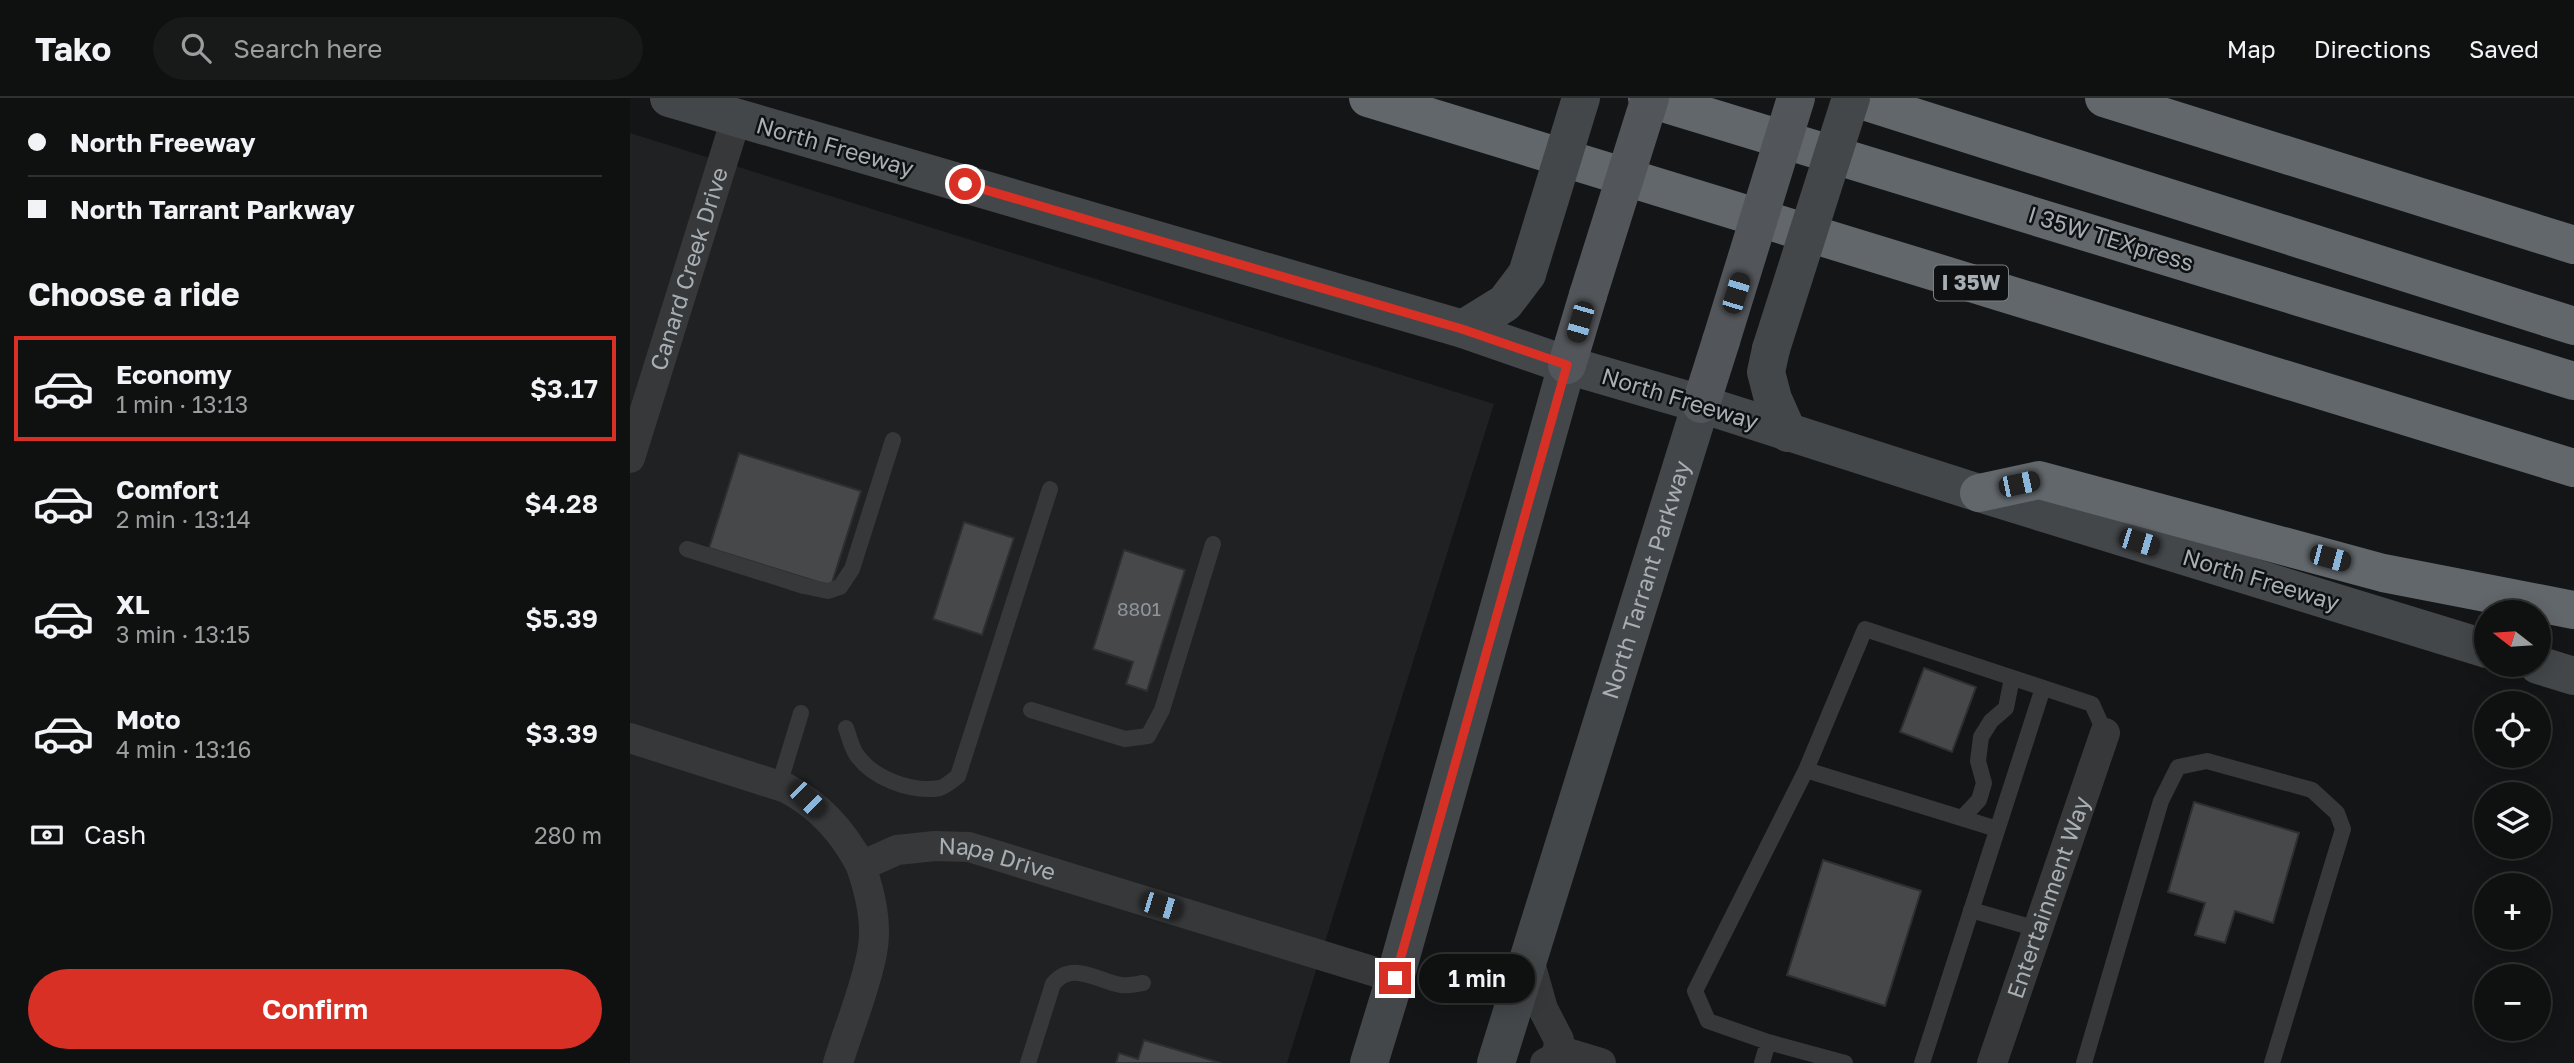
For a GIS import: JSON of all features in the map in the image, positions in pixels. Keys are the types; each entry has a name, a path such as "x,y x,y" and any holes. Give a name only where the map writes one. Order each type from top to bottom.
{"highway":[{"name":"I 35W","path":"1368,98 2574,468"},
{"name":"I 35W TEXpress","path":"1649,98 2574,381"},
{"path":"1853,98 2574,327"},
{"path":"2104,98 2574,245"},
{"path":"1979,493 2039,480 2383,573 2574,610"}],"main road":[{"name":"North Freeway","path":"669,98 1462,329 1567,365 1701,404 1979,493 2474,645"},
{"path":"1462,329 1505,303 1527,274 1581,98"},
{"path":"1369,1063 1567,365 1649,98"},
{"name":"North Tarrant Parkway","path":"1496,1063 1796,98"},
{"path":"1788,433 1773,399 1766,372 1771,349 1853,98"},
{"path":"2552,669 2574,676"}],"street":[{"name":"Canard Creek Drive","path":"630,458 736,119"},
{"name":"Entertainment Way","path":"1992,1063 2105,733"},
{"path":"630,738 779,785 807,799 849,843 861,866 869,891 873,916 873,951 838,1063"},
{"name":"Napa Drive","path":"861,866 897,850 935,846 969,847 1395,978"},
{"path":"1529,960 1543,1009 1559,1040 1552,1057 1601,1063"}],"lane":[{"path":"687,549 804,586 828,591 840,587 852,569 893,440"},
{"path":"846,728 855,752 869,768 897,783 920,788 943,788 958,776 1050,489"},
{"path":"1031,710 1125,739 1148,736 1163,709 1213,544"},
{"path":"1845,1063 1768,1042 1708,1021 1695,991 1806,770 1865,629 2092,704 2105,733"},
{"path":"1962,818 1979,800 1984,783 1978,761 1981,737 1991,721 2006,708 2012,678"},
{"path":"1922,1063 2043,688"},
{"path":"779,785 801,713"},
{"path":"2084,1063 2161,801 2178,767 2207,761 2312,790 2337,813 2343,829 2272,1063"},
{"path":"1806,770 1997,829"},
{"path":"1971,910 2037,929"},
{"path":"1028,1063 1053,984 1058,978 1069,972 1084,973 1122,986 1143,983"},
{"path":"1762,1063 1768,1042"}],"shaded area":[{"path":"630,133 1494,404 1287,1063 630,1063"}],"building":[{"path":"739,453 861,491 831,586 709,548"},
{"path":"964,522 1014,538 982,635 933,619"},
{"path":"1124,550 1185,570 1147,691 1126,684 1133,662 1093,649"},
{"path":"1924,668 1976,687 1952,752 1900,732"},
{"path":"2194,802 2299,833 2273,923 2235,911 2225,943 2195,935 2205,903 2168,892"},
{"path":"1823,860 1921,891 1885,1006 1787,975"},
{"path":"1144,1040 1221,1063 1116,1063 1119,1053 1138,1059"}],"route":[{"path":"965,184 1462,329 1567,365 1395,978"}]}
